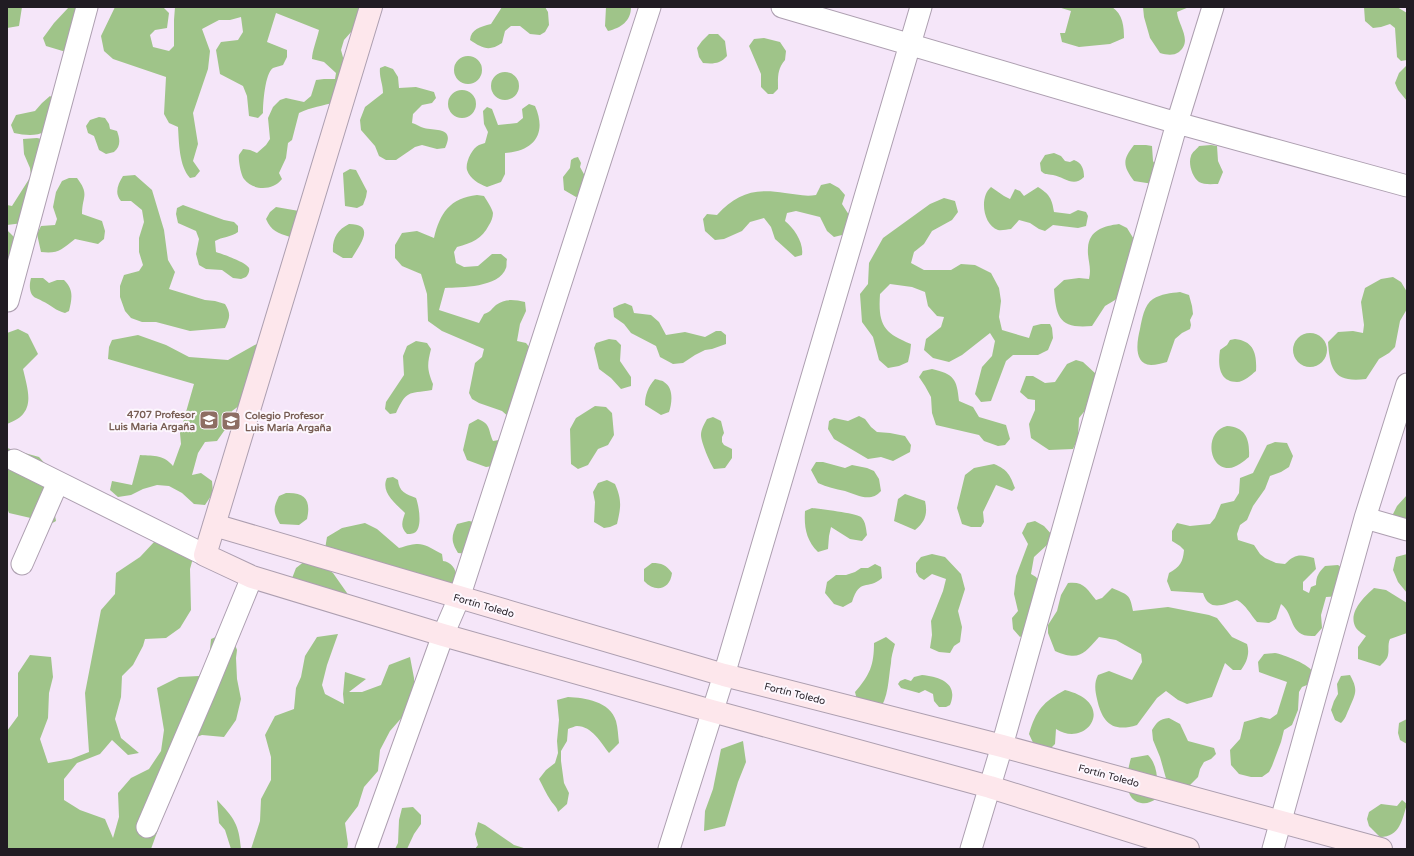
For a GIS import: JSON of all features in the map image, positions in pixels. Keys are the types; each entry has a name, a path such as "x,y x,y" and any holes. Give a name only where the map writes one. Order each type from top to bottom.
{"street":[{"path":"8,302 87,7"},
{"path":"205,555 371,7"},
{"path":"366,849 443,635 459,598 650,7"},
{"path":"782,7 1177,123 1407,186"},
{"path":"670,849 724,675 921,7"},
{"path":"971,849 1002,746 1177,123 1213,7"},
{"path":"1273,849 1365,518 1407,384"},
{"path":"14,460 252,577 443,635 712,711 990,787 1188,849"},
{"path":"22,564 58,482"},
{"path":"1365,518 1407,530"},
{"name":"Fortín Toledo","path":"214,525 724,675 1002,746 1381,849"},
{"path":"147,827 252,577"}],"green space":[{"path":"7,7 22,7 19,26 7,28"},
{"path":"69,7 85,7 66,52 46,46 43,38 54,23"},
{"path":"115,7 163,7 169,13 167,28 155,30 150,35 153,47 169,51 174,46 175,7 367,7 360,22 344,40 341,50 347,72 335,102 299,113 292,140 288,143 286,158 279,173 282,179 274,186 263,188 252,186 244,179 240,167 239,155 243,149 257,153 266,145 270,139 268,118 273,107 280,100 286,98 304,102 311,96 316,80 335,79 336,73 324,62 312,59 319,30 276,13 267,42 287,50 287,57 283,65 273,68 270,71 265,89 263,113 258,118 249,116 247,96 243,86 220,74 216,50 221,42 238,40 243,32 241,17 230,20 219,20 202,29 210,51 208,69 193,113 198,144 193,161 200,171 195,177 190,178 186,173 182,161 179,147 178,127 169,123 164,114 166,77 113,59 104,51 101,36"},
{"path":"502,7 545,7 548,12 549,25 545,32 540,35 530,34 520,26 511,26 505,31 502,43 489,48 482,47 470,40 474,31 480,27 491,24"},
{"path":"606,7 631,7 631,12 627,20 621,26 608,31 605,26"},
{"path":"1058,7 1112,7 1121,17 1124,38 1110,44 1079,47 1062,42 1060,33 1065,33 1071,11"},
{"path":"1143,7 1189,7 1177,12 1185,38 1183,48 1179,52 1170,55 1160,53 1150,38 1144,17"},
{"path":"1364,7 1397,7 1407,13 1407,60 1401,61 1397,57 1395,28 1390,24 1373,28 1365,21"},
{"path":"709,34 718,34 725,41 727,56 722,61 716,63 703,63 699,57 697,48"},
{"path":"764,38 780,42 786,51 785,60 782,63 778,74 778,89 773,94 768,94 761,87 761,74 749,46 754,39"},
{"path":"468,56 478,60 482,70 478,80 468,84 458,80 454,70 458,60"},
{"path":"1407,65 1407,101 1398,90 1395,83 1399,73"},
{"path":"385,66 393,69 398,77 399,88 416,87 434,92 436,98 432,103 422,105 413,114 412,123 424,128 439,130 446,133 448,136 448,141 445,148 437,149 422,145 415,147 396,160 386,160 379,156 375,146 361,130 360,120 365,107 383,93 380,68"},
{"path":"505,72 515,76 519,86 515,96 505,100 495,96 491,86 495,76"},
{"path":"462,90 472,94 476,104 472,114 462,118 452,114 448,104 452,94"},
{"path":"50,96 57,101 46,131 34,135 14,133 11,125 16,115 35,111"},
{"path":"529,104 535,106 540,124 536,139 524,149 505,153 505,174 501,182 487,187 478,183 470,176 467,167 468,160 474,149 485,143 488,132 484,124 483,111 487,107 492,109 498,125 517,123 523,118 522,109"},
{"path":"99,117 105,118 110,129 117,131 119,142 118,147 114,152 106,154 99,150 94,136 88,133 86,126 90,120"},
{"path":"37,138 46,140 23,223 7,225 7,205 12,206 31,176 30,168 24,154 23,139"},
{"path":"1134,145 1152,146 1153,161 1159,171 1153,184 1134,181 1126,167 1125,163 1127,155"},
{"path":"1199,146 1217,146 1218,161 1223,172 1218,184 1206,184 1199,182 1194,177 1190,166 1190,159 1193,152"},
{"path":"1054,153 1061,156 1065,161 1070,162 1074,160 1079,163 1083,169 1084,177 1076,182 1073,182 1042,172 1040,163 1045,155"},
{"path":"578,157 581,163 580,167 585,176 581,195 576,197 564,190 563,177 570,168 571,160"},
{"path":"350,169 356,170 367,191 363,205 357,208 345,206 343,173"},
{"path":"135,175 152,190 164,230 168,260 175,272 169,289 205,300 225,304 229,316 225,328 190,331 156,322 142,322 131,318 125,311 120,297 120,286 124,275 139,271 143,265 139,252 139,238 144,222 142,210 131,201 121,201 117,192 118,185 123,176"},
{"path":"69,178 77,178 81,184 84,192 82,214 102,221 105,231 104,239 98,244 75,239 56,252 41,252 37,234 41,226 55,225 57,219 53,207 56,192 62,181"},
{"path":"830,183 839,188 845,195 842,204 851,218 848,233 834,237 827,231 820,217 796,211 787,213 785,221 798,236 802,255 795,257 775,239 771,227 764,218 750,222 742,231 724,239 715,240 705,231 703,219 707,214 717,215 739,197 765,191 812,196 816,195 821,185"},
{"path":"991,187 1010,199 1015,189 1020,191 1024,196 1038,187 1049,197 1054,212 1070,214 1078,210 1086,212 1088,216 1086,226 1078,228 1053,225 1045,231 1030,223 1019,220 1011,229 998,230 989,223 984,210 985,197"},
{"path":"477,195 484,196 493,213 492,218 486,230 480,237 472,242 457,247 454,252 456,263 464,267 478,266 492,254 501,254 507,259 506,267 502,275 488,283 469,287 445,288 439,310 479,323 484,314 503,301 510,300 525,302 526,311 520,324 517,341 526,343 530,348 511,419 502,411 472,399 469,393 475,363 482,357 484,349 442,331 428,321 427,294 421,274 402,266 395,258 395,245 402,233 417,231 434,238 439,221 453,203 460,199"},
{"path":"944,198 955,201 958,212 952,220 932,231 924,244 914,252 911,263 924,270 951,270 961,264 975,265 991,273 999,288 1001,301 999,317 1002,330 1029,338 1033,326 1050,324 1052,328 1053,338 1048,350 1038,355 1013,355 1006,361 991,401 981,402 975,394 982,367 992,356 995,341 990,333 962,355 949,362 933,358 924,350 926,339 941,327 944,317 937,316 928,306 925,292 912,287 890,284 880,294 880,313 884,326 894,336 911,344 908,362 899,366 888,368 879,360 873,337 862,322 860,294 868,284 869,263 883,238 930,204"},
{"path":"183,205 224,220 234,222 238,226 238,232 215,241 216,252 234,258 247,266 249,270 246,277 241,279 233,278 222,270 206,269 199,265 196,254 199,239 196,231 178,223 176,214 177,208"},
{"path":"276,207 299,211 290,237 275,231 266,219 270,212"},
{"path":"349,224 357,225 362,228 364,236 352,258 343,258 333,252 333,243 338,232"},
{"path":"1119,224 1127,228 1135,241 1121,294 1105,306 1092,326 1073,326 1066,323 1058,314 1054,289 1064,280 1079,278 1089,279 1090,271 1088,248 1091,237 1098,230"},
{"path":"7,230 20,243 7,285"},
{"path":"1393,277 1401,282 1407,292 1407,309 1400,321 1395,347 1379,359 1366,379 1355,380 1340,376 1332,367 1328,342 1338,332 1353,331 1363,333 1364,325 1361,302 1365,288 1381,279"},
{"path":"31,278 43,278 49,283 57,280 64,280 71,291 69,311 65,313 62,312 34,297 30,290"},
{"path":"1180,292 1189,295 1192,306 1193,314 1190,320 1190,329 1175,339 1167,362 1153,365 1145,364 1141,361 1137,345 1145,308 1156,297"},
{"path":"625,303 632,306 634,313 651,315 659,322 666,335 685,332 705,337 716,331 721,331 726,335 726,344 705,350 683,363 673,364 660,357 656,346 631,333 624,324 614,317 613,308"},
{"path":"18,329 28,334 38,354 23,369 28,395 26,409 23,415 7,424 7,333"},
{"path":"1307,333 1313,333 1317,334 1324,340 1327,350 1326,357 1320,364 1313,367 1307,367 1303,366 1296,360 1293,353 1293,347 1294,343 1300,336"},
{"path":"138,335 166,345 189,357 228,360 262,341 243,403 232,411 231,421 217,441 205,442 198,453 192,475 201,473 212,481 213,493 205,505 194,504 182,493 169,486 157,485 143,489 131,495 118,497 110,490 112,481 132,485 140,455 163,458 170,462 173,466 181,444 180,433 194,384 108,359 109,347 112,340"},
{"path":"609,339 616,340 621,345 620,361 631,377 631,386 621,389 611,378 599,369 594,348 596,343"},
{"path":"1235,339 1246,342 1253,349 1256,359 1256,371 1240,382 1226,379 1219,366 1220,350 1227,345 1230,340"},
{"path":"416,341 427,343 431,349 428,367 433,384 432,390 409,394 403,400 396,413 390,414 385,409 386,402 404,375 403,356 407,346"},
{"path":"1076,360 1083,362 1096,374 1087,408 1079,418 1078,438 1073,449 1049,450 1031,438 1029,424 1035,410 1035,400 1028,399 1020,392 1026,376 1033,376 1045,383 1055,382 1067,364"},
{"path":"932,369 945,373 953,379 957,387 959,401 973,407 979,417 1006,425 1010,439 1005,445 998,446 984,441 979,435 936,425 932,413 931,397 919,377 923,371"},
{"path":"655,379 664,382 671,392 669,412 661,415 645,405 647,391"},
{"path":"595,406 606,407 612,413 614,435 608,445 598,449 588,465 578,469 571,464 570,429 576,418"},
{"path":"859,416 865,419 877,432 905,436 911,445 910,452 893,461 881,457 868,459 834,439 828,429 829,421 834,418 848,421"},
{"path":"713,417 721,421 724,433 722,442 724,445 732,449 732,458 725,468 714,469 701,438 703,427 707,419"},
{"path":"478,419 487,425 493,441 499,440 493,466 486,467 467,460 463,450 469,424"},
{"path":"1227,426 1239,429 1243,432 1249,445 1249,457 1232,468 1222,467 1217,463 1213,456 1212,449 1212,442 1215,435 1220,429"},
{"path":"1275,442 1287,443 1293,456 1289,467 1270,476 1265,489 1253,506 1247,520 1240,525 1237,534 1238,540 1254,545 1260,554 1276,563 1285,564 1292,558 1298,556 1314,558 1316,569 1303,582 1303,590 1309,593 1311,587 1316,585 1318,574 1325,566 1338,565 1347,572 1341,596 1326,597 1321,615 1322,628 1315,636 1306,636 1300,633 1281,604 1276,619 1269,623 1257,622 1245,607 1237,600 1222,605 1213,605 1209,603 1203,593 1171,591 1167,581 1169,573 1176,569 1180,564 1184,554 1184,550 1172,541 1172,531 1177,523 1190,526 1210,524 1215,518 1221,504 1234,501 1239,493 1240,478 1253,473 1267,445"},
{"path":"7,448 39,457 49,468 56,521 47,526 35,519 9,513 7,508"},
{"path":"816,462 823,462 845,468 852,465 874,471 879,479 881,491 873,497 864,497 818,483 811,470"},
{"path":"994,464 1008,473 1015,488 1012,491 996,485 983,512 984,522 981,527 971,527 962,524 957,508 965,475 974,468"},
{"path":"393,477 398,480 401,490 416,498 419,512 419,527 417,531 413,533 407,534 403,529 402,524 405,513 387,493 385,483 387,478"},
{"path":"607,480 615,484 620,499 620,508 617,524 604,528 594,522 595,502 593,492 598,483"},
{"path":"286,493 298,494 306,499 308,507 307,519 299,525 280,524 276,516 275,507 277,500 279,496"},
{"path":"905,494 925,501 925,517 915,530 894,521 898,499"},
{"path":"1407,495 1407,535 1389,522 1397,506"},
{"path":"812,508 861,517 865,523 867,535 862,541 850,539 831,527 828,549 818,552 808,538 805,522 805,511"},
{"path":"469,521 479,523 469,554 458,553 453,542 454,532 457,524"},
{"path":"1035,521 1044,526 1053,536 1047,545 1034,557 1031,574 1036,577 1040,583 1025,634 1020,637 1013,629 1012,618 1018,611 1014,594 1016,576 1028,544 1022,533 1027,523"},
{"path":"365,523 377,529 399,548 413,544 422,544 442,554 443,561 452,565 456,573 456,582 451,592 325,549 327,537 342,528"},
{"path":"155,541 196,547 190,569 191,610 180,628 166,638 145,639 133,665 122,676 121,697 115,719 121,738 139,753 128,755 112,740 100,754 77,763 64,779 64,800 80,810 105,819 113,838 119,817 118,793 131,778 149,769 161,751 164,730 157,688 179,677 199,676 209,660 211,639 230,631 237,650 237,679 241,699 236,720 224,737 202,735 180,743 162,805 159,827 151,849 7,849 7,731 18,716 18,673 30,655 51,657 53,677 49,693 48,718 40,739 48,763 71,759 89,752 85,693 101,610 115,594 116,573 140,557"},
{"path":"932,554 945,557 961,574 965,589 958,611 962,627 960,642 954,646 950,653 939,652 930,648 932,635 931,621 943,591 946,579 932,574 924,580 919,577 916,572 916,563 921,557"},
{"path":"1407,554 1407,593 1398,582 1393,570 1396,557"},
{"path":"305,561 316,562 333,573 347,593 348,601 291,581 296,568"},
{"path":"652,563 664,565 672,573 671,579 661,588 648,585 644,581 644,569"},
{"path":"875,564 881,567 882,578 877,582 861,587 855,594 852,602 843,607 834,604 825,593 827,582 836,575 846,575 861,568 868,568"},
{"path":"1068,583 1078,583 1082,585 1096,600 1102,598 1112,588 1117,590 1129,598 1133,611 1168,607 1217,618 1232,637 1247,644 1248,654 1245,664 1241,670 1233,670 1225,663 1212,697 1187,704 1178,700 1166,691 1157,698 1137,725 1121,728 1110,724 1102,714 1097,699 1095,684 1098,675 1109,671 1132,680 1142,662 1141,654 1116,640 1099,637 1084,652 1075,656 1070,656 1055,651 1048,633 1048,625 1057,611 1061,595"},
{"path":"1374,588 1386,590 1407,603 1407,633 1390,639 1388,656 1380,666 1358,659 1358,647 1366,636 1356,628 1354,622 1355,611"},
{"path":"338,634 327,665 322,685 325,694 344,704 343,694 345,672 366,679 349,692 362,692 381,685 389,665 410,657 414,678 414,698 404,715 390,731 380,750 378,771 364,787 358,806 345,823 348,844 347,849 251,849 260,821 261,799 271,780 271,757 265,735 275,716 294,709 296,688 301,677 305,656 317,637"},
{"path":"886,637 895,644 886,694 882,706 878,712 858,704 855,692 868,675 872,664 874,643"},
{"path":"1275,653 1284,655 1308,667 1313,673 1312,683 1302,687 1299,692 1298,710 1292,725 1284,730 1281,742 1269,772 1262,777 1251,777 1239,774 1231,765 1230,750 1240,739 1244,722 1261,717 1270,719 1277,714 1287,682 1259,672 1258,662 1264,654"},
{"path":"922,675 935,677 946,682 950,686 952,697 950,705 946,707 939,707 934,701 933,694 925,690 919,693 901,688 898,684 900,681 905,679 911,681 914,677"},
{"path":"1350,675 1353,680 1355,692 1346,716 1341,723 1335,720 1331,710 1338,694 1337,684 1341,676"},
{"path":"1065,690 1081,696 1090,704 1094,713 1092,722 1086,729 1078,733 1067,734 1056,729 1055,744 1051,748 1035,747 1029,734 1034,719 1046,703"},
{"path":"568,697 582,698 596,702 608,709 613,714 616,721 619,743 609,753 596,736 587,729 577,726 568,729 567,741 561,751 561,761 564,783 569,793 567,804 558,812 539,779 546,770 555,763 558,753 557,741 559,720 557,700"},
{"path":"1169,718 1180,724 1188,741 1214,748 1216,754 1211,759 1204,762 1198,777 1186,789 1167,782 1160,757 1153,740 1152,730 1155,725 1163,719"},
{"path":"1407,719 1407,744 1400,740 1398,733 1399,723"},
{"path":"743,741 746,762 738,782 725,826 704,831 705,811 713,789 721,749"},
{"path":"1148,755 1152,759 1156,770 1156,799 1141,803 1135,801 1128,791 1128,770 1131,758"},
{"path":"217,800 235,822 239,833 241,849 231,849 225,830 219,823"},
{"path":"1402,800 1407,804 1402,821 1396,831 1392,834 1380,837 1369,826 1367,819 1369,812 1381,804 1397,806"},
{"path":"413,807 421,815 421,824 414,834 407,849 395,849 398,843 399,820 402,808"},
{"path":"478,822 485,825 514,845 527,849 475,849 478,845 475,834"}],"place":[{"name":"4707 Profesor Luis Maria Argaña","path":"209,420"},
{"name":"Colegio Profesor Luis María Argaña","path":"231,421"}]}
